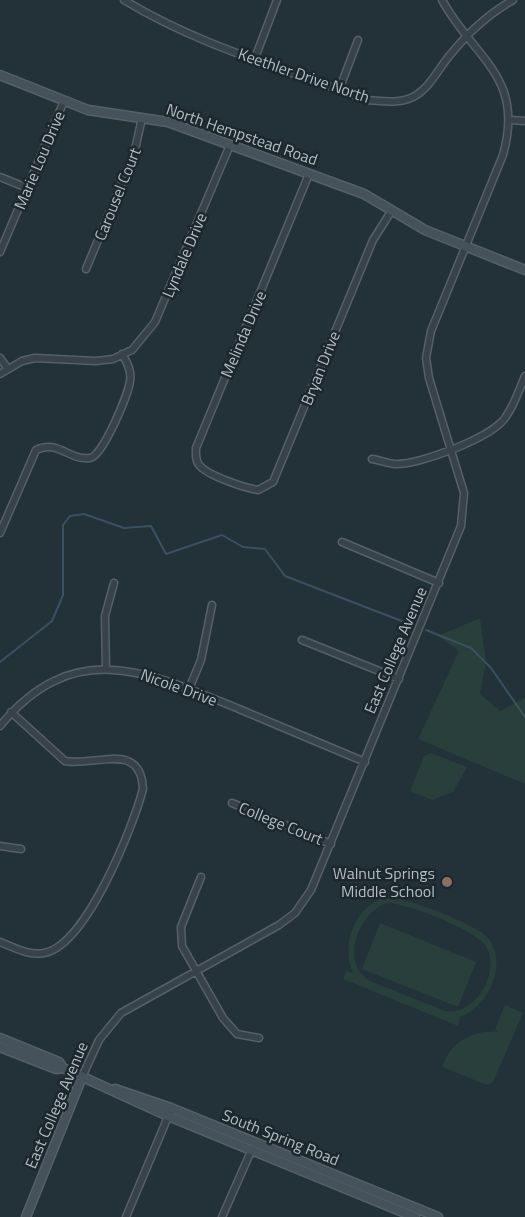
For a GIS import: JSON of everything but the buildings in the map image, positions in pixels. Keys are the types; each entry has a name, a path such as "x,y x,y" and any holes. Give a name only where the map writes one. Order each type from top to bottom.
{"street":[{"name":"Keethler Drive North","path":"124,0 152,17 192,36 367,100 398,102 414,97 427,86 451,53 498,9 513,0"},
{"path":"255,58 278,0"},
{"name":"East College Avenue","path":"26,1217 99,1040 121,1013 271,930 295,913 311,890 461,526 464,493 429,378 426,358 431,331 503,155 511,120 510,106 498,76 467,38 442,0"},
{"path":"339,90 358,40"},
{"name":"North Hempstead Road","path":"0,75 64,101 100,112 168,122 364,194 417,226 525,270"},
{"name":"Marie Lou Drive","path":"0,252 64,101"},
{"name":"Carousel Court","path":"86,269 134,154 142,118"},
{"path":"511,120 525,121"},
{"name":"Lyndale Drive","path":"122,354 132,350 155,322 230,145"},
{"name":"Melinda Drive","path":"227,480 201,467 196,460 196,448 309,174"},
{"path":"0,177 27,188"},
{"name":"Bryan Drive","path":"227,480 258,490 273,482 374,240 392,210"},
{"path":"0,374 34,357 96,362 122,354 131,379 106,442 95,456 88,459 53,446 44,446 36,450 0,533"},
{"path":"0,358 8,369"},
{"path":"372,459 395,464 416,460 477,440 506,418 525,376"},
{"path":"342,542 439,583"},
{"path":"106,669 105,616 114,583"},
{"path":"189,688 201,660 212,605"},
{"path":"302,640 399,679"},
{"name":"Nicole Drive","path":"0,726 11,712 47,685 83,672 106,669 151,674 365,762"},
{"path":"0,942 33,954 55,950 72,936 100,895 144,789 143,780 135,765 113,758 74,763 65,761 11,712"},
{"name":"College Court","path":"232,803 331,844"},
{"path":"0,846 21,849"},
{"path":"201,877 183,919 180,935 182,946 223,1018 237,1034 259,1038"},
{"path":"0,1038 59,1062 63,1068 56,1070 0,1047"},
{"name":"South Spring Road","path":"63,1068 112,1089 119,1089 302,1166 438,1217"},
{"path":"126,1217 170,1112"},
{"path":"222,1217 253,1146"},
{"name":"South Spring Road","path":"302,1166 415,1217"}],"green space":[{"path":"480,618 486,662 480,694 500,711 525,698 525,784 418,739 459,651 438,636"},
{"path":"431,753 467,767 453,792 432,800 410,791 424,756"},
{"path":"387,897 395,898 438,912 479,931 493,946 496,970 493,982 480,1003 460,1017 458,1026 343,979 346,971 353,973 348,950 353,927 366,908","holes":["386,903 455,925 486,946 490,956 488,979 483,990 467,1007 456,1011 445,1011 370,981 361,973 355,963 354,951 360,928 376,909"]},
{"path":"380,923 476,962 458,1007 362,969"},
{"path":"505,1005 523,1013 493,1082 487,1085 442,1067 451,1051 464,1039 481,1033 500,1032 495,1030"}],"waterway":[{"path":"0,662 52,621 63,595 63,525 70,516 84,514 124,528 151,526 166,554 222,535 243,547 265,549 285,576 412,625"},
{"path":"426,630 471,648 491,668 525,717"}],"place":[{"name":"Walnut Springs Middle School","path":"447,882"}]}
